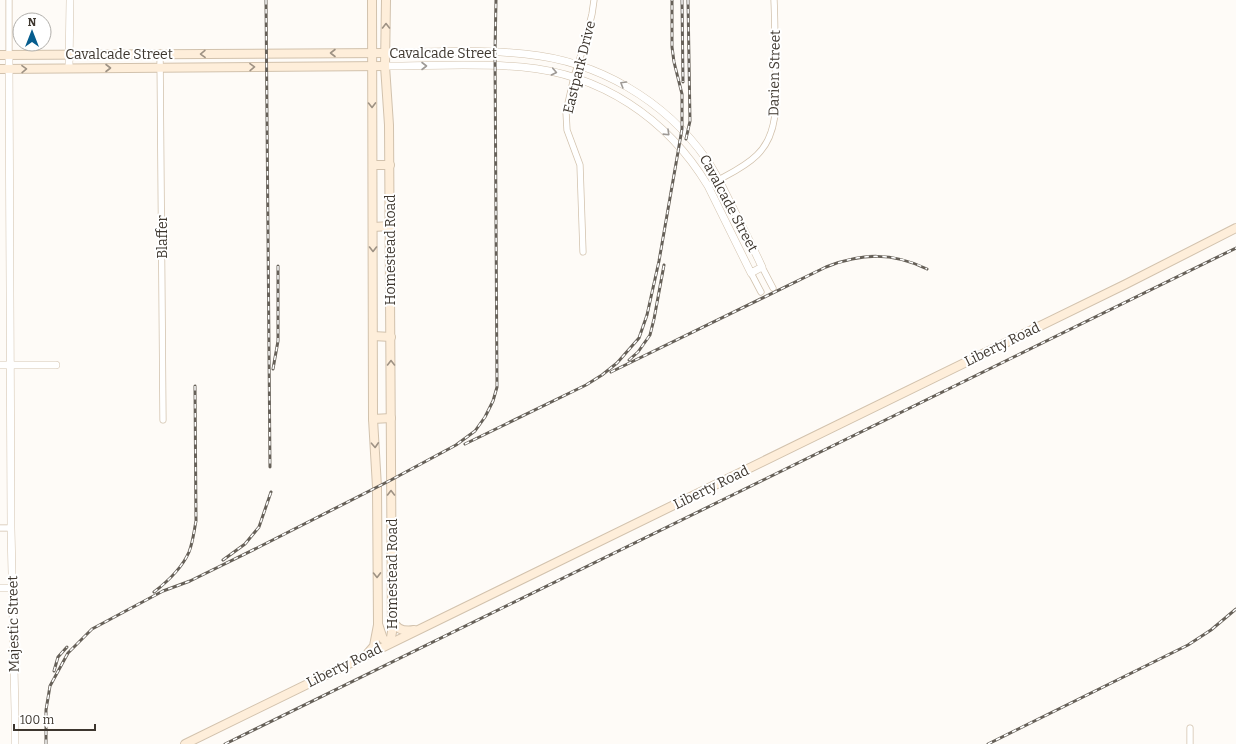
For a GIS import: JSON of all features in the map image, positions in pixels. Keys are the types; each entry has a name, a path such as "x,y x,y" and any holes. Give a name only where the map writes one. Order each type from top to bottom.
{"main road":[{"name":"Homestead Road","path":"372,0 373,419 377,487 378,624 383,639 390,643 392,634 390,165 388,96 385,66 386,0"},
{"name":"Cavalcade Street","path":"0,55 385,53"},
{"name":"Cavalcade Street","path":"0,69 385,66"},
{"path":"373,165 390,165"},
{"path":"373,227 390,226"},
{"name":"Liberty Road","path":"185,744 1126,284 1236,228"},
{"path":"373,336 391,337"},
{"path":"373,419 391,418"},
{"path":"377,558 391,558"},
{"path":"392,620 397,627 404,631 413,631 422,628"},
{"path":"367,654 374,646 378,624"}],"street":[{"name":"Majestic Street","path":"9,0 11,528 15,744"},
{"path":"70,0 70,68"},
{"name":"Eastpark Drive","path":"583,252 580,165 567,130 566,112 577,64 585,42 592,14 594,0"},
{"name":"Darien Street","path":"708,186 757,156 770,136 776,104 774,0"},
{"path":"478,52 478,65"},
{"name":"Cavalcade Street","path":"385,53 478,52 526,54 577,64 614,79 635,91 660,109 682,129 708,161 773,288"},
{"name":"Blaffer","path":"160,54 163,420"},
{"name":"Cavalcade Street","path":"385,66 478,65 541,69 574,77 592,84 627,102 667,133 692,162 708,186 762,292"},
{"path":"627,102 635,91"},
{"path":"751,273 762,267"},
{"path":"0,365 56,365"},
{"path":"0,528 11,528"},
{"path":"0,588 12,588"},
{"path":"1190,728 1190,744"}],"railway":[{"path":"266,0 270,467"},
{"path":"46,744 46,710 50,686 68,653 92,629 163,591 190,581 257,548 391,480 456,445 475,431 485,417 493,401 497,387 496,0"},
{"path":"465,444 586,385 617,363 639,338 647,315 659,261 682,129 682,94 672,47 672,0"},
{"path":"682,0 683,82"},
{"path":"686,139 690,121 688,0"},
{"path":"225,744 1236,248"},
{"path":"611,372 839,262 877,256 889,257 914,263 927,269"},
{"path":"629,360 638,352 650,335 664,265"},
{"path":"273,369 278,341 278,266"},
{"path":"154,592 169,579 182,564 192,544 196,521 195,386"},
{"path":"223,560 245,544 259,527 271,492"},
{"path":"988,744 1188,645 1211,630 1236,609"},
{"path":"54,671 58,657 67,647"}]}
